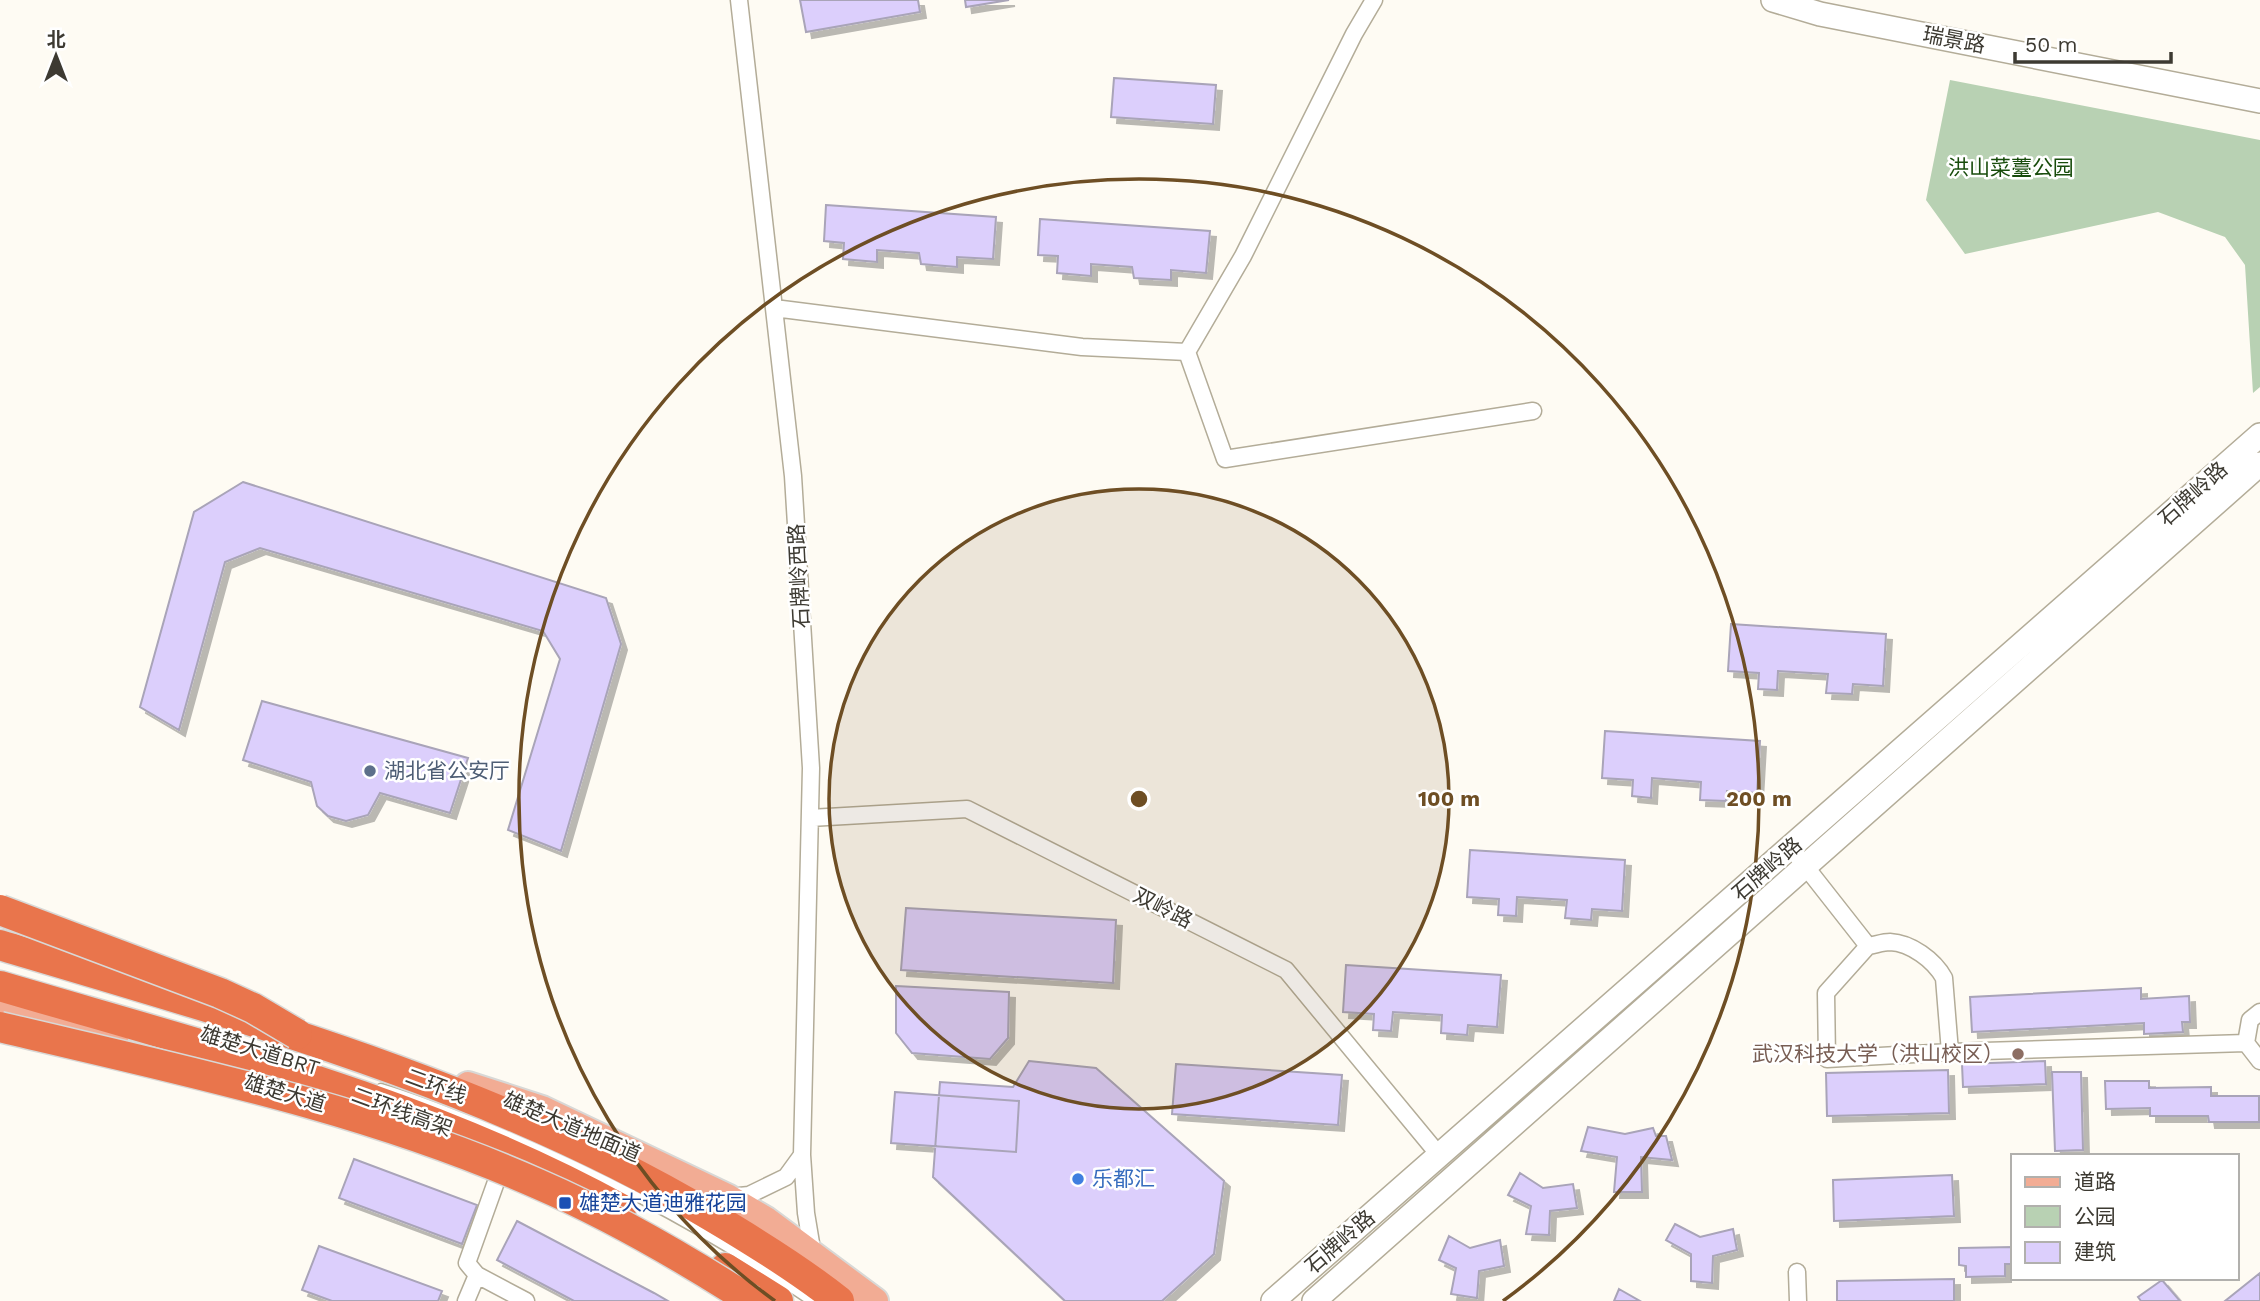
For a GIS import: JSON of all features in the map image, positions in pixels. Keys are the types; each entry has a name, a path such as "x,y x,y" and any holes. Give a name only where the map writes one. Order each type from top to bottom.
{"highway":[{"path":"0,910 220,993 298,1034"},
{"name":"二环线","path":"0,945 298,1034 488,1105 604,1156 727,1225 778,1257 839,1301"},
{"name":"二环线高架","path":"0,986 276,1068 460,1133 563,1177 695,1250 778,1301"},
{"path":"0,1027 278,1094 416,1137 538,1184 683,1259 751,1301"}],"main road":[{"name":"瑞景路","path":"1773,0 1821,14 2260,101"},
{"name":"石牌岭路","path":"1314,1301 2260,435"},
{"name":"石牌岭路","path":"1273,1301 1439,1155 1798,857 2260,464"},
{"name":"雄楚大道地面道","path":"0,933 542,1110 727,1197 766,1220 875,1301"},
{"name":"雄楚大道","path":"0,1006 338,1109 501,1168 555,1192 628,1230 701,1271 745,1301"}],"street":[{"name":"石牌岭西路","path":"739,0 793,476 811,768 802,1155 806,1213 813,1255"},
{"path":"1374,0 1354,34 1243,256 1187,352 1225,459 1533,411"},
{"path":"774,308 1082,347 1187,352"},
{"name":"双岭路","path":"810,818 967,809 1286,970 1439,1155"},
{"path":"1798,857 1868,946"},
{"path":"1950,1052 1944,978 1939,968 1903,944 1887,942 1868,946 1826,993 1827,1059 1950,1052 2246,1043"},
{"path":"2260,1012 2250,1020 2246,1043 2260,1060"},
{"path":"727,1197 749,1195 786,1177 802,1155"},
{"path":"501,1168 467,1263 477,1275 526,1301"},
{"path":"1797,1272 1798,1301"},
{"path":"466,1301 477,1275"}],"lane":[{"path":"370,1084 423,1100 562,1159 629,1191 779,1279 811,1301"}],"green space":[{"name":"洪山菜薹公园","path":"1950,80 2260,140 2260,387 2253,393 2245,265 2225,237 2158,212 1965,254 1926,200"}],"building":[{"path":"800,0 918,0 920,12 806,32"},
{"path":"965,0 1009,0 966,7"},
{"path":"1114,78 1216,85 1213,124 1111,117"},
{"path":"826,205 996,217 993,259 957,257 957,267 921,264 919,253 877,250 877,262 843,259 844,243 824,241"},
{"path":"1040,219 1210,231 1206,273 1171,270 1171,280 1134,278 1132,267 1091,264 1091,276 1057,273 1058,256 1038,255"},
{"path":"243,482 606,598 621,644 561,851 508,830 560,659 543,631 260,548 225,562 179,730 140,707 194,512"},
{"path":"1731,624 1886,634 1883,686 1853,684 1852,694 1826,693 1828,674 1778,671 1777,690 1758,689 1759,673 1728,671"},
{"name":"湖北省公安厅","path":"262,701 468,758 450,813 380,793 368,815 346,821 328,816 317,806 311,782 243,760"},
{"path":"1605,731 1760,741 1757,793 1727,791 1726,801 1700,800 1701,782 1652,778 1651,798 1632,796 1633,780 1602,778"},
{"path":"1470,850 1625,860 1622,911 1592,909 1591,920 1565,918 1567,900 1517,897 1516,916 1498,915 1499,899 1467,897"},
{"path":"906,908 1116,920 1113,983 901,970"},
{"path":"1346,965 1501,975 1497,1027 1468,1025 1467,1035 1441,1033 1442,1015 1393,1012 1391,1031 1373,1030 1374,1014 1343,1012"},
{"path":"896,986 1009,992 1008,1038 990,1059 912,1053 896,1033"},
{"path":"2141,988 2141,999 2189,996 2190,1022 2182,1022 2183,1032 2144,1034 2144,1023 1972,1032 1970,997"},
{"name":"乐都汇","path":"1029,1061 1096,1068 1224,1181 1214,1254 1162,1301 1065,1301 933,1177 940,1082 1013,1087"},
{"path":"2045,1061 2046,1084 1963,1087 1962,1064"},
{"path":"1176,1064 1342,1075 1338,1125 1172,1114"},
{"path":"1948,1070 1949,1113 1827,1116 1826,1073"},
{"path":"2052,1072 2081,1072 2083,1150 2055,1151"},
{"path":"2105,1081 2149,1081 2149,1088 2211,1087 2211,1096 2259,1096 2259,1122 2209,1122 2208,1116 2150,1116 2150,1108 2106,1109"},
{"path":"895,1092 1019,1101 1016,1152 891,1143"},
{"path":"1588,1127 1625,1134 1653,1128 1656,1136 1666,1136 1672,1160 1641,1157 1642,1192 1614,1192 1617,1157 1581,1151"},
{"path":"354,1159 477,1205 462,1244 339,1198"},
{"path":"1520,1173 1543,1188 1573,1184 1577,1208 1550,1211 1549,1235 1526,1234 1531,1206 1508,1195"},
{"path":"1952,1175 1954,1216 1834,1221 1833,1180"},
{"path":"517,1221 668,1301 574,1301 497,1260"},
{"path":"1675,1224 1700,1237 1733,1229 1737,1250 1713,1256 1712,1283 1691,1281 1691,1254 1666,1240"},
{"path":"1449,1236 1470,1248 1500,1240 1504,1266 1479,1271 1477,1298 1451,1294 1456,1268 1439,1260"},
{"path":"319,1246 442,1291 438,1301 332,1301 302,1290"},
{"path":"2011,1247 2011,1264 2005,1264 2005,1276 1966,1277 1966,1266 1959,1265 1959,1248"},
{"path":"2260,1273 2260,1301 2225,1301"},
{"path":"1954,1279 1954,1301 1837,1301 1837,1281"},
{"path":"2162,1280 2180,1301 2141,1301 2138,1297"},
{"path":"1619,1289 1640,1301 1614,1301"}],"place":[{"name":"湖北省公安厅","path":"370,771"},
{"name":"武汉科技大学（洪山校区）","path":"2018,1054"},
{"name":"乐都汇","path":"1078,1179"},
{"name":"雄楚大道迪雅花园","path":"565,1203"}]}
